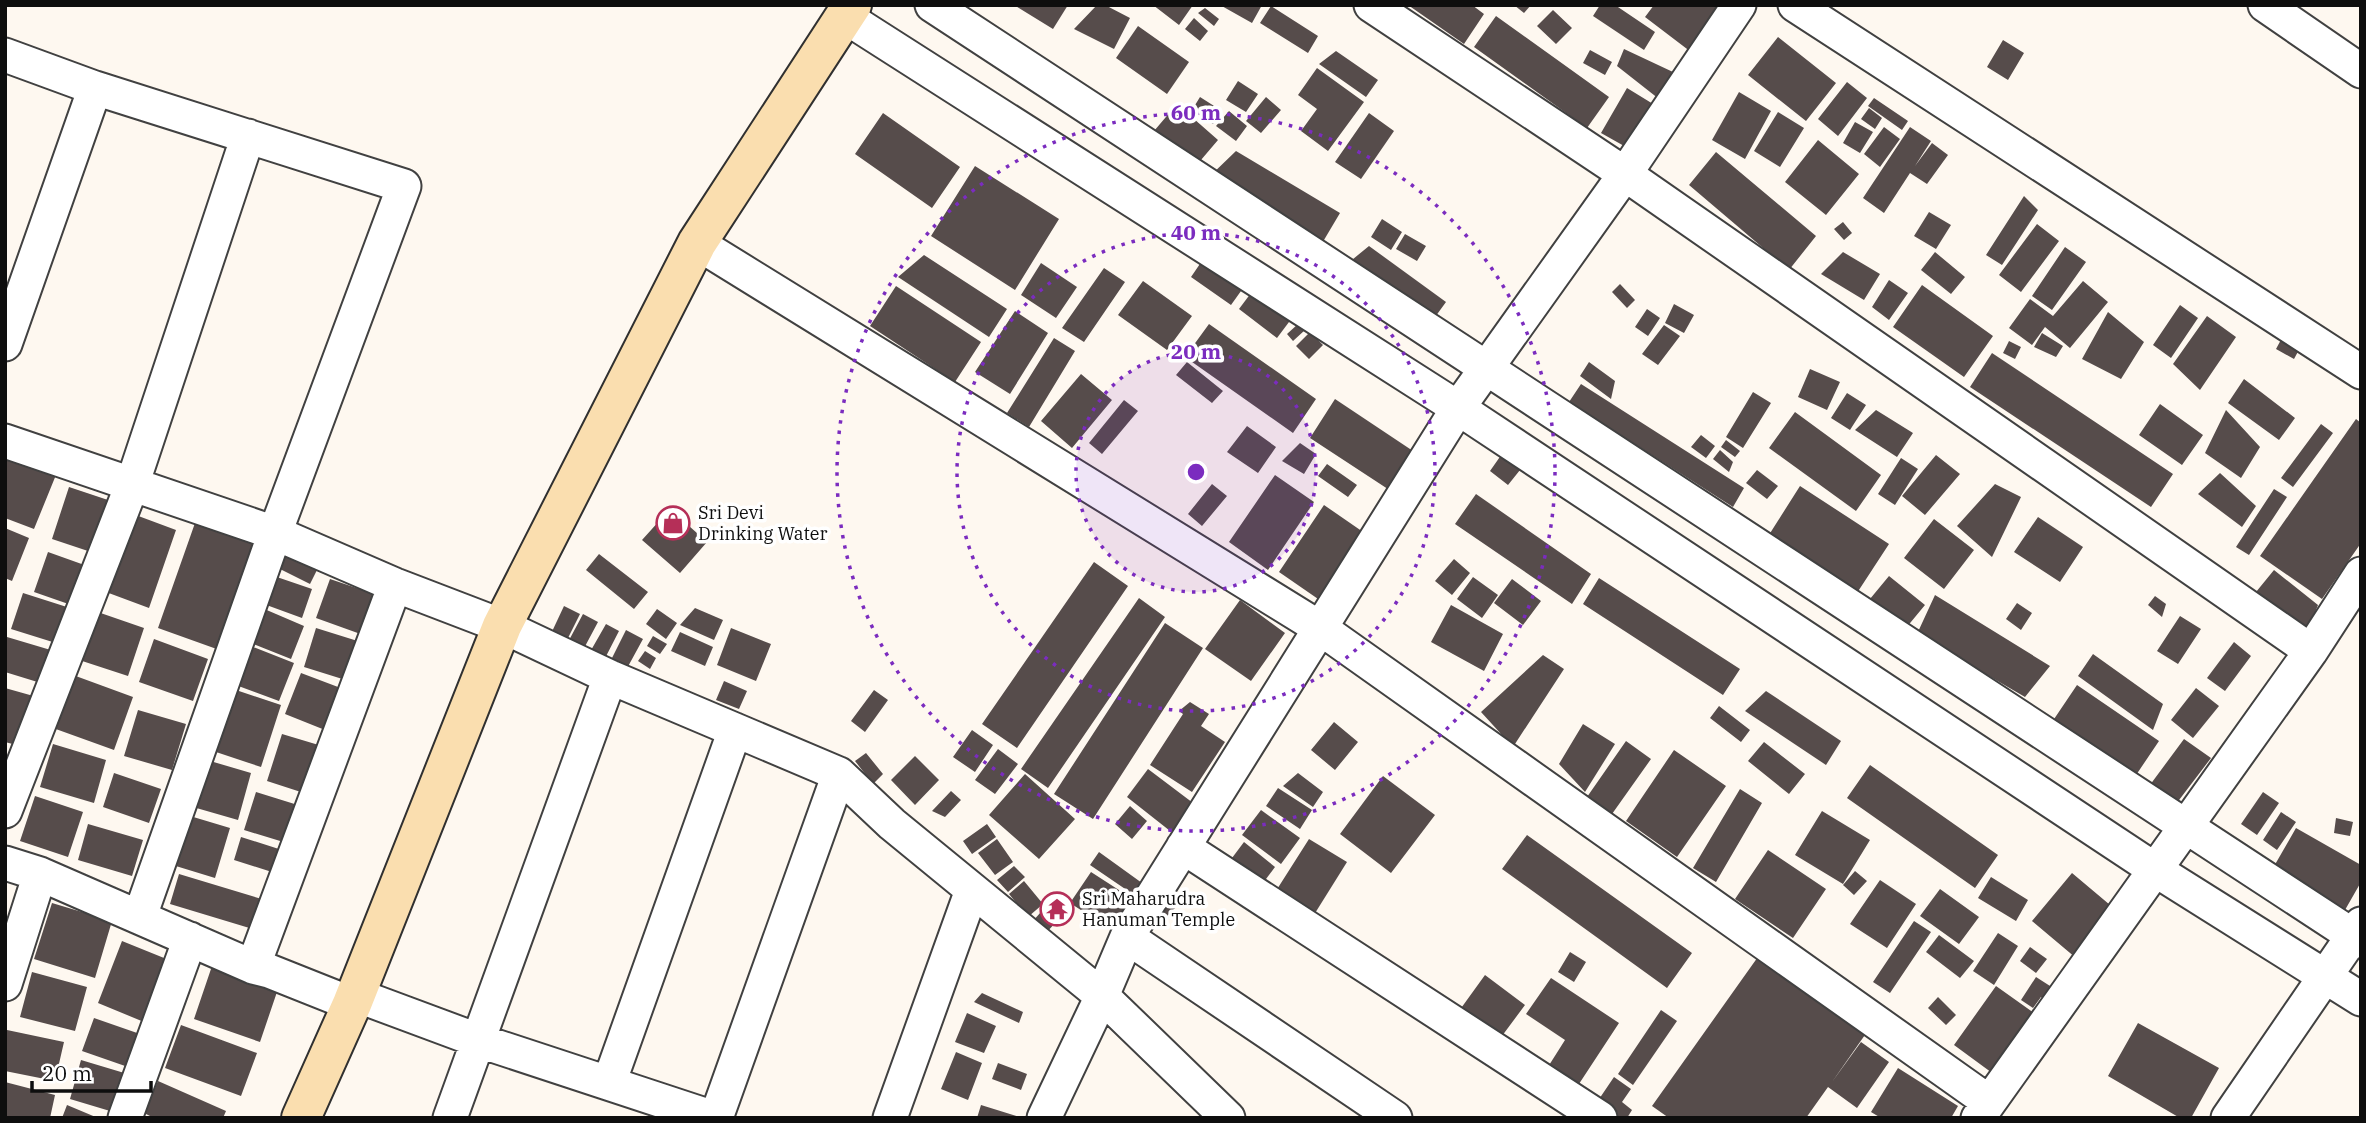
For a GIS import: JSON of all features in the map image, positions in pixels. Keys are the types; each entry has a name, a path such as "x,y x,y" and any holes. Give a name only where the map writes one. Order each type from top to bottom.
{"main road":[{"path":"301,1118 354,1000 502,626 697,243 848,10"}],"street":[{"path":"932,5 2185,825 2358,933 2228,1118"},
{"path":"1371,5 1625,174 2311,651"},
{"path":"1044,1118 1102,996 1126,937 1458,408 1625,174 1739,5"},
{"path":"1795,5 2361,372"},
{"path":"2265,5 2361,71"},
{"path":"848,10 1458,408 2154,869 2361,999"},
{"path":"5,55 95,88 404,186 275,533 140,916"},
{"path":"5,344 95,88"},
{"path":"5,811 132,485 248,136"},
{"path":"697,243 1320,628 1984,1110 2311,651 2361,574"},
{"path":"5,441 275,533 395,585 502,626 610,677 839,774 892,824 1102,996 1228,1118"},
{"path":"253,967 395,585"},
{"path":"450,1118 610,677"},
{"path":"609,1083 735,730"},
{"path":"5,863 40,874 253,967 715,1118 839,774"},
{"path":"1183,847 1600,1118"},
{"path":"5,984 40,874"},
{"path":"890,1118 972,890"},
{"path":"1126,937 1395,1118"},
{"path":"125,1118 190,939"}],"building":[{"path":"1014,5 1068,5 1053,29"},
{"path":"1097,5 1105,5 1130,18 1114,49 1074,29"},
{"path":"1153,5 1193,5 1179,25"},
{"path":"1220,5 1262,5 1252,23"},
{"path":"1408,5 1472,5 1484,14 1464,44"},
{"path":"1514,5 1531,5 1524,13"},
{"path":"1600,5 1615,5 1655,32 1644,50 1593,16"},
{"path":"1654,5 1726,5 1691,52 1645,17"},
{"path":"1271,6 1318,36 1308,53 1260,23"},
{"path":"1205,8 1219,19 1214,26 1198,13"},
{"path":"1553,10 1572,28 1556,44 1537,26"},
{"path":"1496,16 1609,97 1587,128 1474,47"},
{"path":"1194,18 1208,31 1200,41 1185,29"},
{"path":"1138,26 1189,62 1167,94 1116,58"},
{"path":"1778,37 1836,83 1806,121 1748,75"},
{"path":"2003,40 2024,53 2008,80 1987,67"},
{"path":"1624,49 1673,72 1659,99 1617,66"},
{"path":"1590,50 1612,62 1605,75 1583,63"},
{"path":"1336,51 1378,80 1366,97 1319,64"},
{"path":"1317,68 1364,102 1328,151 1301,131 1317,109 1298,95"},
{"path":"1238,81 1258,94 1246,112 1226,100"},
{"path":"1847,82 1867,98 1838,136 1818,119"},
{"path":"1627,88 1658,107 1633,151 1601,133"},
{"path":"1739,92 1771,111 1745,159 1712,140"},
{"path":"1200,97 1222,111 1213,124 1192,110"},
{"path":"1266,97 1281,110 1261,133 1246,121"},
{"path":"1874,98 1908,121 1902,130 1868,106"},
{"path":"1177,104 1218,140 1195,167 1154,131"},
{"path":"1869,108 1882,118 1875,129 1861,119"},
{"path":"1229,111 1247,126 1236,141 1216,126"},
{"path":"1778,112 1804,128 1780,167 1754,151"},
{"path":"883,113 960,167 932,208 855,154"},
{"path":"1369,113 1394,131 1361,179 1335,162"},
{"path":"1855,122 1873,132 1860,153 1843,143"},
{"path":"1884,127 1900,139 1880,167 1864,154"},
{"path":"1910,127 1931,141 1915,166 1932,143 1948,155 1927,184 1910,173 1884,213 1863,198"},
{"path":"1818,140 1859,174 1826,215 1785,182"},
{"path":"1236,151 1340,213 1321,245 1208,178"},
{"path":"1716,152 1816,236 1789,270 1689,185"},
{"path":"975,166 1059,219 1015,290 931,236"},
{"path":"2024,196 2038,210 2002,265 1986,255"},
{"path":"1929,212 1951,225 1936,249 1914,236"},
{"path":"1382,219 1402,232 1391,250 1371,237"},
{"path":"1843,222 1852,233 1844,240 1834,229"},
{"path":"2037,224 2059,241 2021,292 1999,275"},
{"path":"1405,234 1426,246 1417,261 1396,249"},
{"path":"1369,246 1446,302 1430,324 1347,264"},
{"path":"2065,247 2086,262 2052,310 2032,296"},
{"path":"1843,252 1880,274 1864,300 1821,274"},
{"path":"1935,252 1965,277 1951,294 1921,270"},
{"path":"924,255 1007,309 989,337 898,277"},
{"path":"1206,255 1246,284 1231,305 1191,277"},
{"path":"1041,263 1077,287 1056,318 1021,295"},
{"path":"1104,268 1125,282 1084,342 1062,328"},
{"path":"1889,280 1908,293 1889,320 1872,307"},
{"path":"1143,281 1192,316 1167,350 1118,315"},
{"path":"2083,281 2108,302 2070,348 2045,327 2032,345 2009,328 2030,299 2053,316"},
{"path":"1620,284 1635,300 1627,308 1612,292"},
{"path":"1922,285 1993,336 1964,377 1893,327"},
{"path":"896,286 981,342 955,382 870,326"},
{"path":"1254,289 1292,318 1277,338 1239,309"},
{"path":"1674,304 1694,315 1684,333 1665,323"},
{"path":"2180,305 2198,318 2171,358 2153,345"},
{"path":"1647,309 1660,318 1648,336 1635,327"},
{"path":"1015,311 1048,333 1010,394 975,372"},
{"path":"2108,312 2144,342 2121,379 2082,359"},
{"path":"2207,316 2236,337 2200,390 2173,364"},
{"path":"1209,324 1316,399 1293,433 1185,357"},
{"path":"1298,324 1305,330 1293,341 1287,334"},
{"path":"1664,325 1680,336 1658,365 1642,354"},
{"path":"1310,332 1323,345 1309,359 1296,346"},
{"path":"2042,333 2063,346 2056,357 2034,347"},
{"path":"2283,336 2301,346 2294,359 2276,349"},
{"path":"1054,338 1075,351 1029,427 1007,413"},
{"path":"2009,341 2021,347 2015,359 2003,353"},
{"path":"1992,353 2173,474 2151,507 1970,387"},
{"path":"1187,362 1223,391 1212,403 1176,375"},
{"path":"1589,362 1615,381 1611,399 1580,376"},
{"path":"1810,369 1840,382 1827,410 1798,397"},
{"path":"1081,374 1112,400 1072,448 1041,421"},
{"path":"2244,379 2295,418 2279,440 2228,403"},
{"path":"1581,384 1744,488 1733,507 1569,402"},
{"path":"1753,392 1771,403 1743,448 1726,437"},
{"path":"1847,393 1866,405 1850,430 1831,418"},
{"path":"1335,399 1422,457 1397,495 1310,438"},
{"path":"1124,400 1138,411 1102,454 1089,443"},
{"path":"2160,404 2203,435 2182,465 2139,435"},
{"path":"1876,410 1913,433 1897,457 1855,430"},
{"path":"2226,410 2260,447 2241,478 2205,453"},
{"path":"1795,412 1881,475 1856,511 1769,448"},
{"path":"2356,419 2361,423 2361,543 2322,599 2260,556"},
{"path":"2321,424 2333,433 2293,487 2281,478"},
{"path":"1247,426 1276,447 1258,473 1227,452"},
{"path":"1701,435 1715,446 1706,458 1691,447"},
{"path":"1726,440 1740,451 1735,457 1721,447"},
{"path":"1300,443 1316,454 1304,474 1282,461"},
{"path":"5,449 58,470 34,529 5,518"},
{"path":"1720,450 1733,462 1729,472 1713,459"},
{"path":"1504,451 1524,465 1508,485 1490,471"},
{"path":"1936,455 1960,474 1925,515 1902,496"},
{"path":"1901,458 1918,469 1895,505 1878,494"},
{"path":"1327,464 1357,485 1348,497 1318,476"},
{"path":"1757,470 1778,486 1767,499 1746,483"},
{"path":"2220,473 2256,506 2242,527 2198,494"},
{"path":"1275,475 1314,502 1268,570 1229,542"},
{"path":"1212,484 1227,496 1202,526 1188,514"},
{"path":"1995,484 2021,497 1992,557 1957,526"},
{"path":"1800,486 1889,544 1855,596 1767,538"},
{"path":"69,487 114,502 97,554 52,539"},
{"path":"2274,489 2287,497 2249,555 2236,547"},
{"path":"1476,494 1591,574 1572,604 1455,524"},
{"path":"1324,505 1366,534 1321,601 1279,572"},
{"path":"670,509 707,542 680,573 642,540"},
{"path":"133,514 176,530 149,608 106,592"},
{"path":"2038,517 2083,547 2060,582 2014,552"},
{"path":"1934,519 1974,550 1944,589 1904,558"},
{"path":"195,523 262,547 225,652 158,628"},
{"path":"5,528 29,538 12,581 5,578"},
{"path":"286,541 323,558 310,584 274,566"},
{"path":"48,552 90,567 77,607 34,592"},
{"path":"599,554 648,592 634,609 586,570"},
{"path":"1454,559 1470,573 1452,595 1435,581"},
{"path":"1094,562 1128,586 1017,748 982,724"},
{"path":"2274,570 2318,605 2307,633 2256,592"},
{"path":"271,575 312,589 302,618 261,603"},
{"path":"1889,576 1925,605 1901,634 1865,605"},
{"path":"1473,577 1498,595 1482,618 1457,599"},
{"path":"1599,578 1740,669 1723,695 1583,604"},
{"path":"330,579 380,596 366,636 316,618"},
{"path":"1512,579 1541,601 1523,625 1494,603"},
{"path":"23,593 70,608 59,644 11,629"},
{"path":"1935,595 2050,666 2025,697 1917,634"},
{"path":"2155,596 2166,604 2162,617 2148,605"},
{"path":"1139,598 1165,617 1048,788 1021,769"},
{"path":"1240,600 1285,633 1251,681 1205,649"},
{"path":"2017,603 2032,613 2021,630 2006,619"},
{"path":"1451,605 1503,634 1484,671 1431,642"},
{"path":"564,606 580,614 564,646 549,638"},
{"path":"262,608 304,626 291,659 248,642"},
{"path":"695,608 723,620 714,640 680,625"},
{"path":"89,609 144,628 128,676 73,658"},
{"path":"657,609 677,623 666,639 646,624"},
{"path":"583,614 598,622 582,652 567,644"},
{"path":"2180,616 2201,629 2178,664 2157,651"},
{"path":"1165,623 1203,648 1093,819 1054,794"},
{"path":"606,624 619,631 600,668 586,659"},
{"path":"316,628 364,643 352,682 304,667"},
{"path":"731,628 771,644 756,681 717,665"},
{"path":"626,630 643,639 625,672 609,664"},
{"path":"680,632 713,647 705,666 671,651"},
{"path":"653,636 667,644 660,654 647,646"},
{"path":"7,637 54,651 44,684 5,672"},
{"path":"154,639 208,659 193,701 139,682"},
{"path":"2234,642 2251,656 2225,691 2207,678"},
{"path":"248,645 294,663 279,701 233,684"},
{"path":"645,651 656,658 650,669 638,661"},
{"path":"2093,654 2163,704 2153,730 2078,676"},
{"path":"1543,655 1564,669 1513,747 1481,712"},
{"path":"301,673 346,690 330,732 285,714"},
{"path":"73,675 133,697 114,750 53,728"},
{"path":"724,681 747,691 739,709 716,700"},
{"path":"2077,685 2159,741 2130,784 2048,728"},
{"path":"5,688 37,697 24,747 5,742"},
{"path":"230,688 281,705 261,767 210,750"},
{"path":"2196,688 2219,706 2193,738 2171,720"},
{"path":"874,690 888,700 865,732 851,721"},
{"path":"1766,691 1841,741 1826,765 1745,711"},
{"path":"1190,702 1209,714 1201,726 1225,742 1192,792 1150,765 1183,714 1179,711"},
{"path":"1719,706 1750,730 1741,742 1710,718"},
{"path":"138,710 186,724 172,770 124,756"},
{"path":"1334,722 1358,742 1335,770 1311,750"},
{"path":"1583,724 1615,744 1585,792 1559,764"},
{"path":"972,730 993,745 975,772 953,757"},
{"path":"282,734 322,746 307,794 267,781"},
{"path":"2184,739 2211,758 2173,808 2147,789"},
{"path":"1626,741 1651,759 1612,814 1587,797"},
{"path":"1764,742 1805,774 1789,794 1748,761"},
{"path":"53,744 106,760 94,803 40,787"},
{"path":"998,749 1018,764 995,794 975,780"},
{"path":"1674,750 1726,786 1677,857 1626,821"},
{"path":"866,753 883,774 873,784 855,761"},
{"path":"915,756 939,780 915,805 891,780"},
{"path":"200,758 251,773 238,820 186,805"},
{"path":"1870,765 1998,855 1975,888 1847,798"},
{"path":"1148,769 1201,809 1179,838 1127,797"},
{"path":"114,773 161,789 149,823 103,807"},
{"path":"1298,773 1323,792 1313,807 1283,786"},
{"path":"1025,774 1075,819 1039,859 989,815"},
{"path":"1383,776 1435,815 1391,873 1340,834"},
{"path":"1278,788 1312,810 1300,829 1266,806"},
{"path":"1740,789 1762,803 1716,882 1693,868"},
{"path":"951,791 961,800 945,817 932,811"},
{"path":"256,792 301,806 290,844 244,830"},
{"path":"2263,792 2279,803 2257,835 2241,824"},
{"path":"35,796 83,812 68,857 20,841"},
{"path":"1130,806 1147,821 1132,839 1115,824"},
{"path":"1261,810 1300,838 1281,864 1242,835"},
{"path":"1822,811 1870,840 1843,884 1795,855"},
{"path":"2281,812 2296,822 2277,850 2263,840"},
{"path":"180,813 230,828 215,878 166,863"},
{"path":"2336,818 2353,822 2350,836 2334,833"},
{"path":"88,824 143,840 132,876 78,860"},
{"path":"987,824 996,837 972,854 963,841"},
{"path":"2296,828 2361,865 2361,882 2345,910 2273,868"},
{"path":"1527,835 1692,953 1667,988 1502,869"},
{"path":"241,837 282,850 275,873 234,860"},
{"path":"997,839 1013,862 995,875 978,853"},
{"path":"1309,839 1347,862 1312,918 1274,894"},
{"path":"1244,842 1275,867 1260,887 1229,862"},
{"path":"1768,850 1826,889 1793,938 1735,899"},
{"path":"1099,852 1142,883 1134,895 1090,865"},
{"path":"1014,866 1025,877 1008,892 997,880"},
{"path":"1855,871 1867,881 1854,895 1843,885"},
{"path":"1091,872 1139,903 1118,934 1070,903"},
{"path":"2072,873 2116,910 2076,958 2032,921"},
{"path":"179,874 265,900 256,930 170,904"},
{"path":"1991,877 2028,900 2016,921 1978,898"},
{"path":"1880,880 1916,904 1887,948 1850,924"},
{"path":"1024,881 1043,904 1028,917 1009,894"},
{"path":"1940,889 1979,917 1959,944 1920,916"},
{"path":"1057,894 1071,906 1045,934 1032,922"},
{"path":"1164,896 1175,908 1161,922 1150,910"},
{"path":"52,903 112,921 95,978 34,959"},
{"path":"1914,921 1931,932 1890,993 1873,982"},
{"path":"1998,933 2018,946 1994,985 1973,971"},
{"path":"1939,935 1974,961 1960,978 1926,952"},
{"path":"122,941 169,960 144,1022 98,1003"},
{"path":"2030,947 2047,959 2036,973 2020,961"},
{"path":"1570,952 1586,962 1574,982 1558,972"},
{"path":"1760,954 1867,1032 1832,1082 1861,1042 1889,1062 1857,1108 1828,1087 1806,1118 1669,1118 1652,1106"},
{"path":"212,966 278,989 260,1042 194,1019"},
{"path":"32,972 87,987 75,1031 20,1017"},
{"path":"1485,975 1525,1005 1499,1040 1459,1011"},
{"path":"2036,977 2061,993 2052,1005 2041,997 2033,1008 2021,1000"},
{"path":"1551,978 1619,1023 1575,1090 1546,1070 1565,1040 1526,1014"},
{"path":"1996,986 2041,1018 1999,1078 1954,1045"},
{"path":"982,993 1023,1012 1019,1023 974,1002"},
{"path":"1938,997 1956,1015 1946,1025 1928,1008"},
{"path":"1661,1010 1677,1021 1633,1085 1618,1074"},
{"path":"967,1013 996,1026 984,1053 955,1042"},
{"path":"94,1018 140,1034 128,1067 82,1051"},
{"path":"2138,1023 2219,1068 2191,1118 2180,1118 2108,1076"},
{"path":"181,1025 257,1053 241,1096 165,1068"},
{"path":"7,1030 64,1042 55,1081 5,1071"},
{"path":"956,1052 982,1063 968,1100 941,1089"},
{"path":"81,1060 131,1075 120,1114 70,1099"},
{"path":"998,1063 1027,1074 1021,1090 992,1079"},
{"path":"1898,1068 1958,1106 1951,1118 1881,1118 1871,1112"},
{"path":"1614,1077 1631,1089 1622,1102 1632,1110 1627,1118 1607,1118 1593,1108"},
{"path":"158,1081 226,1111 223,1118 154,1118 144,1113"},
{"path":"5,1082 55,1095 50,1118 5,1118"},
{"path":"67,1105 98,1118 62,1118"},
{"path":"981,1105 1020,1117 1020,1118 977,1118"}],"place":[{"name":"Sri Devi Drinking Water","path":"673,523"},
{"name":"Sri Maharudra Hanuman Temple","path":"1057,909"}]}
